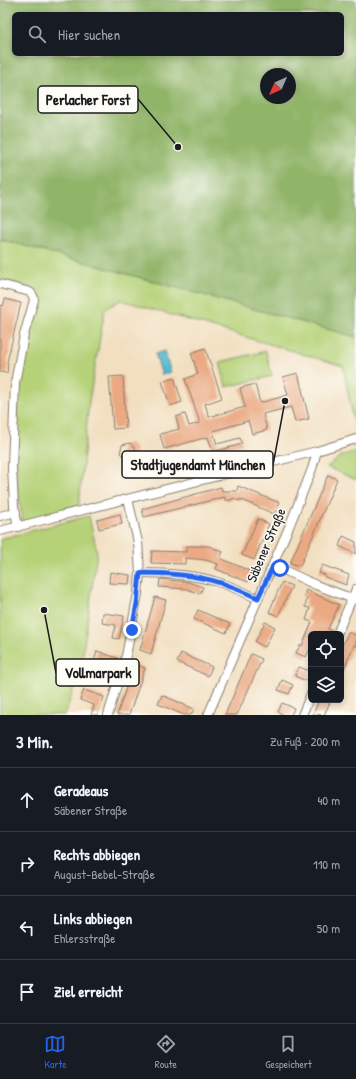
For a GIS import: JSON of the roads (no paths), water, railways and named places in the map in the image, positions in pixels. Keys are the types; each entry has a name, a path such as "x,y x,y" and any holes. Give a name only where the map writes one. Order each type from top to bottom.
{"street":[{"path":"0,284 30,292 34,300 24,335 15,383 12,467 14,506 18,526"},
{"path":"0,531 317,451 356,439"},
{"name":"Säbener Straße","path":"208,715 273,566 312,469 317,451"},
{"path":"108,715 126,656 137,603 140,573 138,542 128,498"},
{"path":"0,516 16,512"},
{"path":"273,566 354,600"},
{"path":"140,573 172,574 206,579 258,598"},
{"path":"338,631 354,600 356,589"},
{"path":"302,715 308,701"}],"water":[{"path":"164,351 171,372 162,375 155,354"}],"place":[{"name":"Perlacher Forst","path":"178,147"},
{"name":"Stadtjugendamt München","path":"285,401"},
{"name":"Vollmarpark","path":"44,610"}]}
